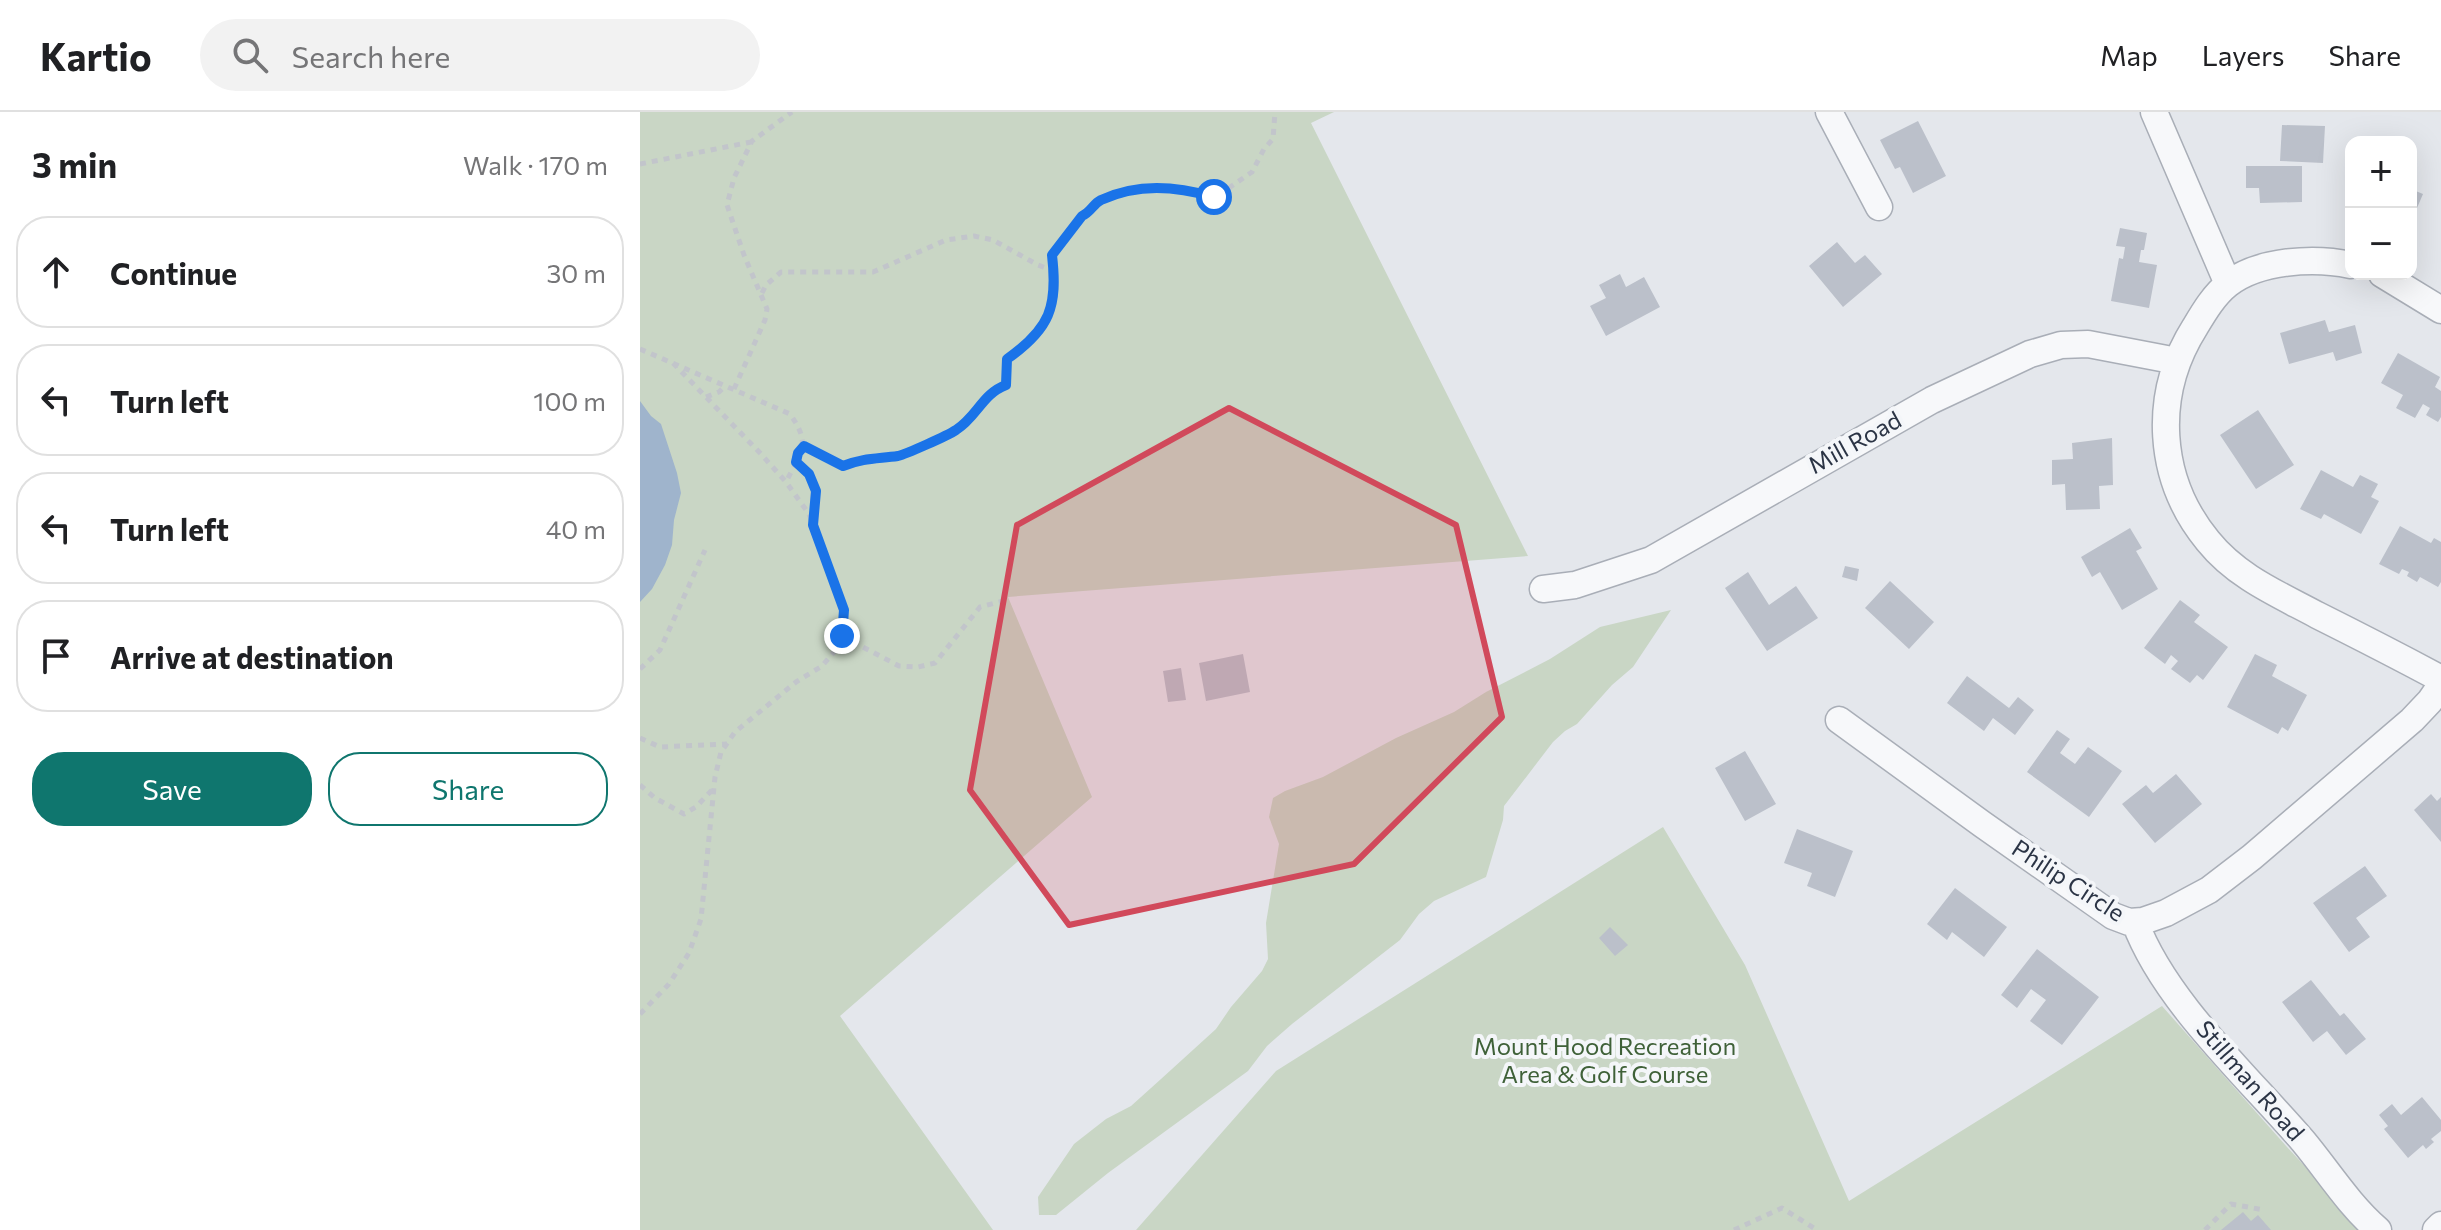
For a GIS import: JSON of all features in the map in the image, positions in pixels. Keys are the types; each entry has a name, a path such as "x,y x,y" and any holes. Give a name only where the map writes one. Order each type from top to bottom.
{"street":[{"path":"1829,112 1879,207"},
{"path":"2154,112 2228,284"},
{"path":"2345,265 2285,264 2262,269 2228,284 2202,315 2177,361 2166,409 2169,463 2182,499 2208,542 2237,570 2252,581 2441,682"},
{"path":"2392,280 2441,310"},
{"name":"Mill Road","path":"1543,589 1575,585 1651,560 1932,400 2030,354 2061,345 2088,344 2177,361"},
{"name":"Philip Circle","path":"1839,720 2101,907 2124,920 2135,922 2166,913 2209,890 2412,720 2430,701 2441,682"},
{"name":"Stillman Road","path":"2135,922 2168,982 2198,1022 2378,1230"},
{"path":"2436,1230 2441,1225"}],"path":[{"path":"640,164 752,141 792,112"},
{"path":"804,446 843,466 864,458 902,455 954,431 973,417 991,391 1006,385 1007,359 1045,326 1051,304 1052,255 1082,216 1089,213 1097,202 1127,191 1182,188 1214,197 1252,172 1273,139 1275,112"},
{"path":"734,389 767,309 727,205 734,178 752,141"},
{"path":"762,293 766,285 781,272 873,272 946,240 974,236 993,240 1054,271"},
{"path":"640,349 790,414 801,429 804,446"},
{"path":"640,1014 669,984 689,953 701,919 714,788 721,752 735,732 796,682 822,666 840,645 844,610 809,514 786,482 673,363"},
{"path":"706,397 725,386"},
{"path":"786,482 804,446"},
{"path":"796,462 809,474 816,491 813,525"},
{"path":"640,669 660,650 705,550"},
{"path":"842,636 899,666 918,667 935,663 980,607 1003,601"},
{"path":"640,738 660,747 727,744"},
{"path":"640,785 655,798 684,814 696,807 714,788"},
{"path":"2205,1230 2231,1204 2264,1210"},
{"path":"1734,1230 1782,1208 1817,1230"}],"highlighted area":[{"path":"1229,408 1456,525 1502,717 1354,864 1069,925 970,790 1017,525"}],"green space":[{"path":"640,112 1334,112 1311,123 1528,556 1008,597 1092,797 840,1016 993,1230 640,1230"},
{"path":"1671,610 1633,667 1577,724 1553,742 1504,806 1503,820 1486,877 1434,901 1419,914 1400,940 1292,1024 1267,1046 1248,1071 1056,1215 1039,1215 1038,1197 1074,1144 1106,1119 1131,1106 1216,1029 1262,971 1268,959 1266,923 1279,844 1269,817 1273,798 1323,777 1396,738 1454,712 1550,659 1600,627"},
{"name":"Mount Hood Recreation Area & Golf Course","path":"1663,827 1745,965 1849,1201 2162,1006 2364,1230 1136,1230 1276,1071"}],"water":[{"path":"640,401 661,424 681,493 672,545 665,565 652,589 640,602"}],"building":[{"path":"1918,121 1946,176 1913,193 1900,167 1895,169 1880,140"},
{"path":"2282,125 2325,126 2323,163 2280,161"},
{"path":"2246,166 2302,166 2302,202 2260,203 2259,188 2246,188"},
{"path":"2417,192 2423,194 2417,208"},
{"path":"2120,228 2147,233 2139,262 2157,265 2149,308 2111,301 2119,258 2123,259 2125,247 2116,246"},
{"path":"1837,242 1855,263 1865,255 1882,274 1843,307 1809,266"},
{"path":"1620,274 1626,287 1644,277 1660,307 1606,336 1590,306 1606,298 1599,285"},
{"path":"2325,320 2329,332 2355,325 2362,353 2336,361 2333,352 2289,364 2280,333"},
{"path":"2398,353 2440,377 2435,387 2441,391 2441,417 2438,422 2426,415 2430,408 2423,404 2415,418 2396,408 2403,395 2381,383"},
{"path":"2258,410 2294,465 2256,489 2220,435"},
{"path":"2112,438 2113,485 2099,486 2100,509 2066,510 2065,484 2052,485 2052,460 2073,459 2072,443"},
{"path":"2321,470 2353,487 2360,475 2378,484 2371,497 2379,501 2361,534 2324,514 2321,519 2300,509"},
{"path":"2400,526 2431,543 2434,538 2441,542 2441,582 2438,587 2420,577 2417,582 2402,569 2399,574 2379,564"},
{"path":"2130,528 2142,548 2136,551 2158,589 2122,610 2100,572 2092,577 2081,557"},
{"path":"1845,566 1859,569 1857,581 1842,577"},
{"path":"1748,572 1769,605 1796,586 1818,618 1767,651 1725,588"},
{"path":"1890,581 1934,622 1909,649 1865,608"},
{"path":"2180,600 2200,615 2194,622 2228,647 2203,680 2197,675 2190,683 2171,669 2178,661 2171,655 2165,664 2144,648"},
{"path":"1243,654 1250,692 1206,701 1199,663"},
{"path":"2255,654 2277,665 2272,676 2307,695 2288,731 2282,727 2278,734 2227,707"},
{"path":"1181,668 1186,700 1168,702 1163,671"},
{"path":"1967,676 2009,708 2018,697 2034,710 2015,735 1993,718 1984,731 1947,703"},
{"path":"2057,730 2070,739 2060,753 2075,764 2088,747 2122,771 2089,817 2027,772"},
{"path":"1745,751 1776,804 1745,821 1715,768"},
{"path":"2176,774 2202,804 2155,843 2122,804 2146,785 2153,793"},
{"path":"2431,794 2437,801 2441,797 2441,842 2414,810"},
{"path":"1797,829 1853,851 1835,897 1807,886 1812,873 1784,863"},
{"path":"2365,866 2387,896 2356,918 2370,937 2349,952 2313,903"},
{"path":"1955,888 2007,927 1984,957 1952,932 1947,940 1927,924"},
{"path":"1610,927 1628,945 1615,956 1599,938"},
{"path":"2037,949 2099,997 2062,1045 2030,1021 2046,1000 2031,989 2017,1008 2001,995"},
{"path":"2311,980 2340,1016 2344,1013 2366,1039 2346,1055 2327,1031 2313,1042 2282,1002"},
{"path":"2422,1097 2441,1120 2441,1131 2431,1139 2434,1142 2426,1149 2423,1145 2408,1158 2384,1129 2388,1126 2379,1115 2392,1104 2401,1115"},
{"path":"2243,1212 2251,1221 2258,1215 2271,1230 2221,1230"}],"route":[{"path":"842,636 845,629 844,610 813,525 816,491 809,474 796,462 798,453 804,446 843,466 864,458 902,455 954,431 973,417 991,391 1006,385 1007,359 1045,326 1054,277 1052,255 1097,202 1127,191 1152,188 1182,188 1214,197"}]}
